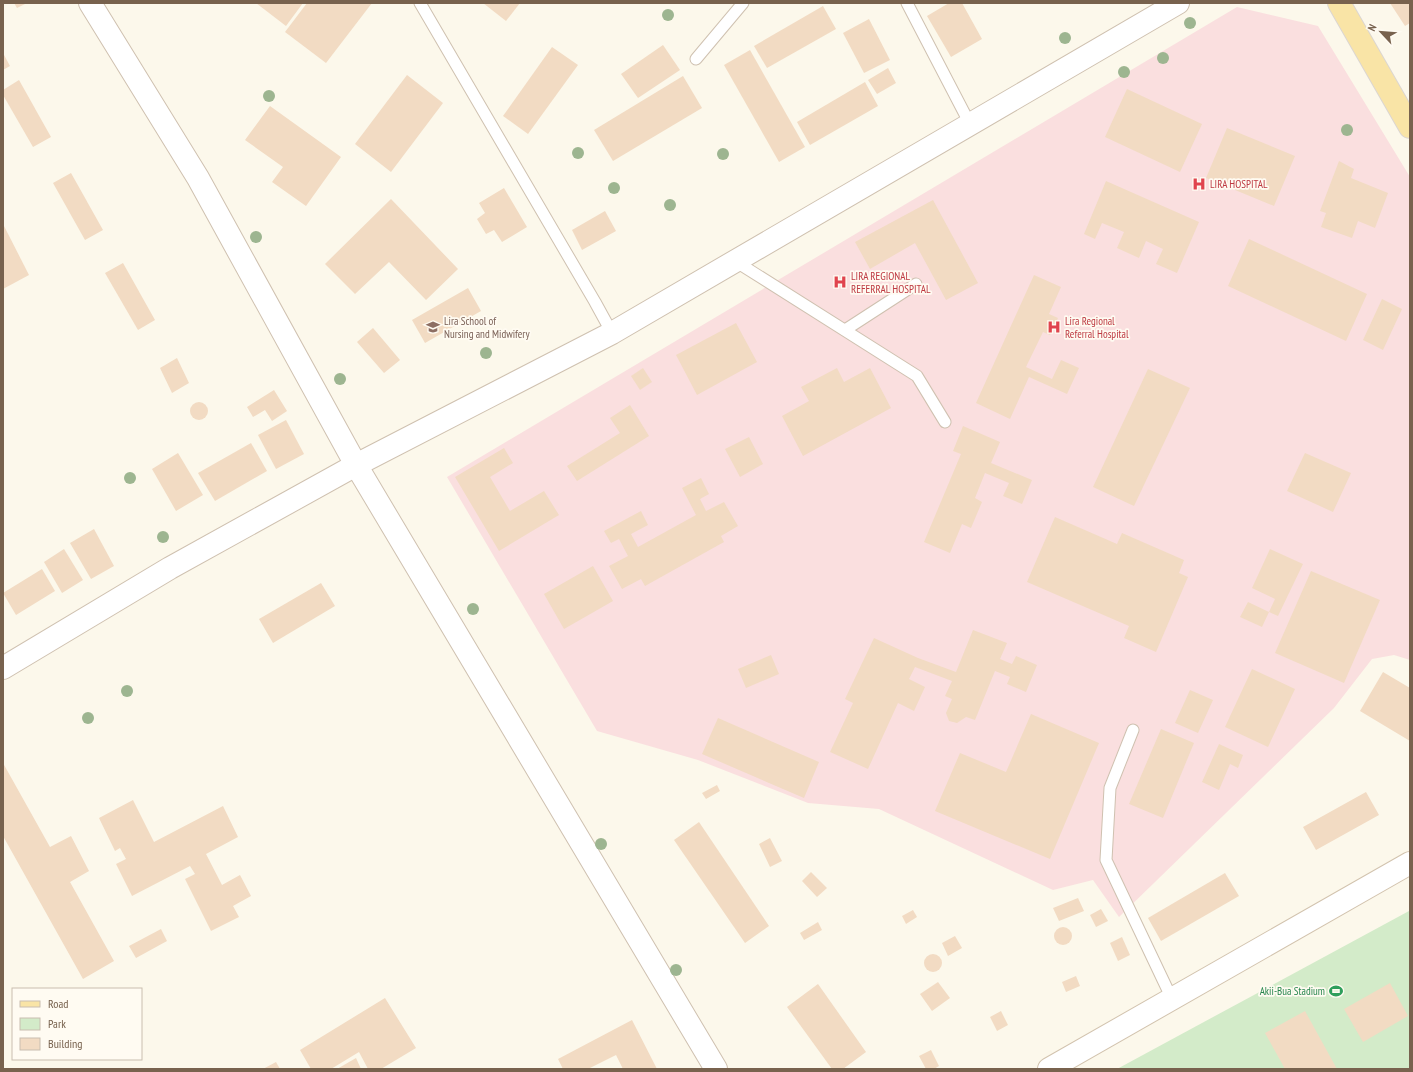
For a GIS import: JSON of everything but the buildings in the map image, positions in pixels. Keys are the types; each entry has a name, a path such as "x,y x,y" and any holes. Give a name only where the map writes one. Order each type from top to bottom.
{"main road":[{"path":"1339,3 1410,127"}],"street":[{"path":"90,3 198,178 356,465 716,1069"},
{"path":"3,668 170,568 356,465 612,333 1178,3"},
{"path":"1049,1069 1410,863"}],"lane":[{"path":"420,3 596,302 612,333"},
{"path":"696,59 743,3"},
{"path":"907,3 970,124"},
{"path":"735,262 917,376 945,422"},
{"path":"845,330 916,284"},
{"path":"1133,730 1110,788 1106,860 1172,999"}],"shaded area":[{"name":"Lira Regional Referral Hospital","path":"1237,7 1318,26 1410,177 1410,660 1394,655 1372,659 1334,708 1119,917 1093,880 1053,890 879,809 808,803 698,760 597,731 447,477"}],"green space":[{"name":"Akii-Bua Stadium","path":"1409,911 1410,1069 1117,1069"}],"place":[{"name":"LIRA HOSPITAL","path":"1199,184"},
{"name":"LIRA REGIONAL REFERRAL HOSPITAL","path":"840,282"},
{"name":"Lira School of Nursing and Midwifery","path":"433,327"},
{"name":"Lira Regional Referral Hospital","path":"1054,327"},
{"name":"Akii-Bua Stadium","path":"1336,991"}]}
